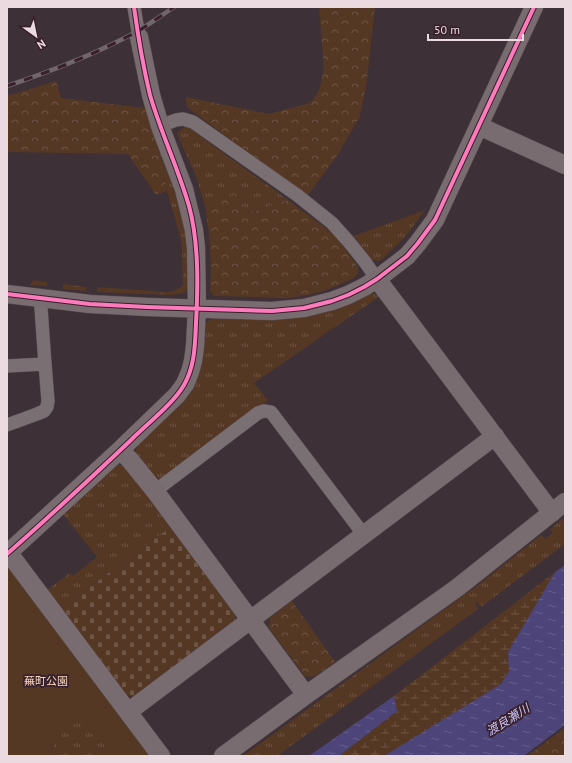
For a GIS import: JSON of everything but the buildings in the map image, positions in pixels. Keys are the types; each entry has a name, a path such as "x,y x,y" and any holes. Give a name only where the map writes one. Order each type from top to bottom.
{"street":[{"path":"134,7 150,95 184,189 194,230 197,308 193,361 185,384 177,395 8,554 161,756"},
{"path":"7,294 111,306 272,311 304,308 332,301 364,287 407,256 435,220 534,7"},
{"path":"160,126 183,118 193,122 297,195 340,230 495,436 558,508 457,588 223,756"},
{"path":"479,126 565,165"},
{"path":"7,425 44,411 47,407 48,401 41,308 42,298"},
{"path":"7,366 45,364"},
{"path":"155,491 258,413 264,411 271,412 364,535"},
{"path":"128,712 495,436"},
{"path":"120,450 155,491 306,695"}],"green space":[{"path":"319,7 375,7 366,88 359,118 337,156 308,195 187,107 186,97 269,114 306,104 313,100 320,88 324,68"},
{"path":"56,81 61,98 145,108 158,146 167,191 156,195 128,154 7,152 7,96"},
{"path":"186,126 288,200 247,214 234,196 205,206 197,179 177,133"},
{"path":"158,146 175,187 184,222 187,250 188,288 184,293 172,295 97,292 97,287 168,292 176,290 183,285 182,248 180,236 167,191"},
{"path":"234,195 247,214 288,200 337,238 358,267 358,273 349,280 332,288 314,294 291,298 214,296 210,291 210,248 205,206"},
{"path":"425,210 405,237 380,261 372,260 354,236"},
{"path":"33,280 47,282 47,286 31,285"},
{"path":"63,284 87,287 86,291 63,289"},
{"path":"369,293 380,296 254,383 268,400 162,479 152,478 135,455 137,445 167,417 203,326 213,317 307,316 338,308"},
{"path":"114,465 125,465 171,527 60,609 47,590 70,573 73,576 97,557 63,514"},
{"path":"565,517 565,544 481,607 477,602 475,604 478,609 277,756 243,756 478,585 541,535 545,539 553,533 550,529"},
{"path":"171,527 236,613 234,623 136,697 125,695 60,609"},
{"name":"蕪町公園","path":"7,568 12,568 151,756 109,756 112,752 105,733 71,711 48,756 7,756"},
{"path":"555,572 508,652 509,671 501,684 384,756 339,756 397,711 394,696"},
{"path":"10,575 130,727 111,756 48,756 61,733"},
{"path":"292,601 335,662 315,676 306,677 269,628 270,618"},
{"path":"565,725 565,756 524,756"}],"water":[{"name":"渡良瀬川","path":"565,565 565,725 524,756 384,756 501,684 509,671 508,652 555,572"},
{"path":"394,696 397,711 339,756 309,756"}],"pier":[{"path":"565,725 565,728 527,756 524,756"}],"railway":[{"path":"7,86 90,55 138,31 174,7"}],"cycle path":[{"path":"7,554 167,407 188,378 194,355 197,309 195,235 185,192 150,95 134,7"},
{"path":"7,294 90,304 272,311 304,308 332,301 364,287 407,256 435,220 534,7"}]}
